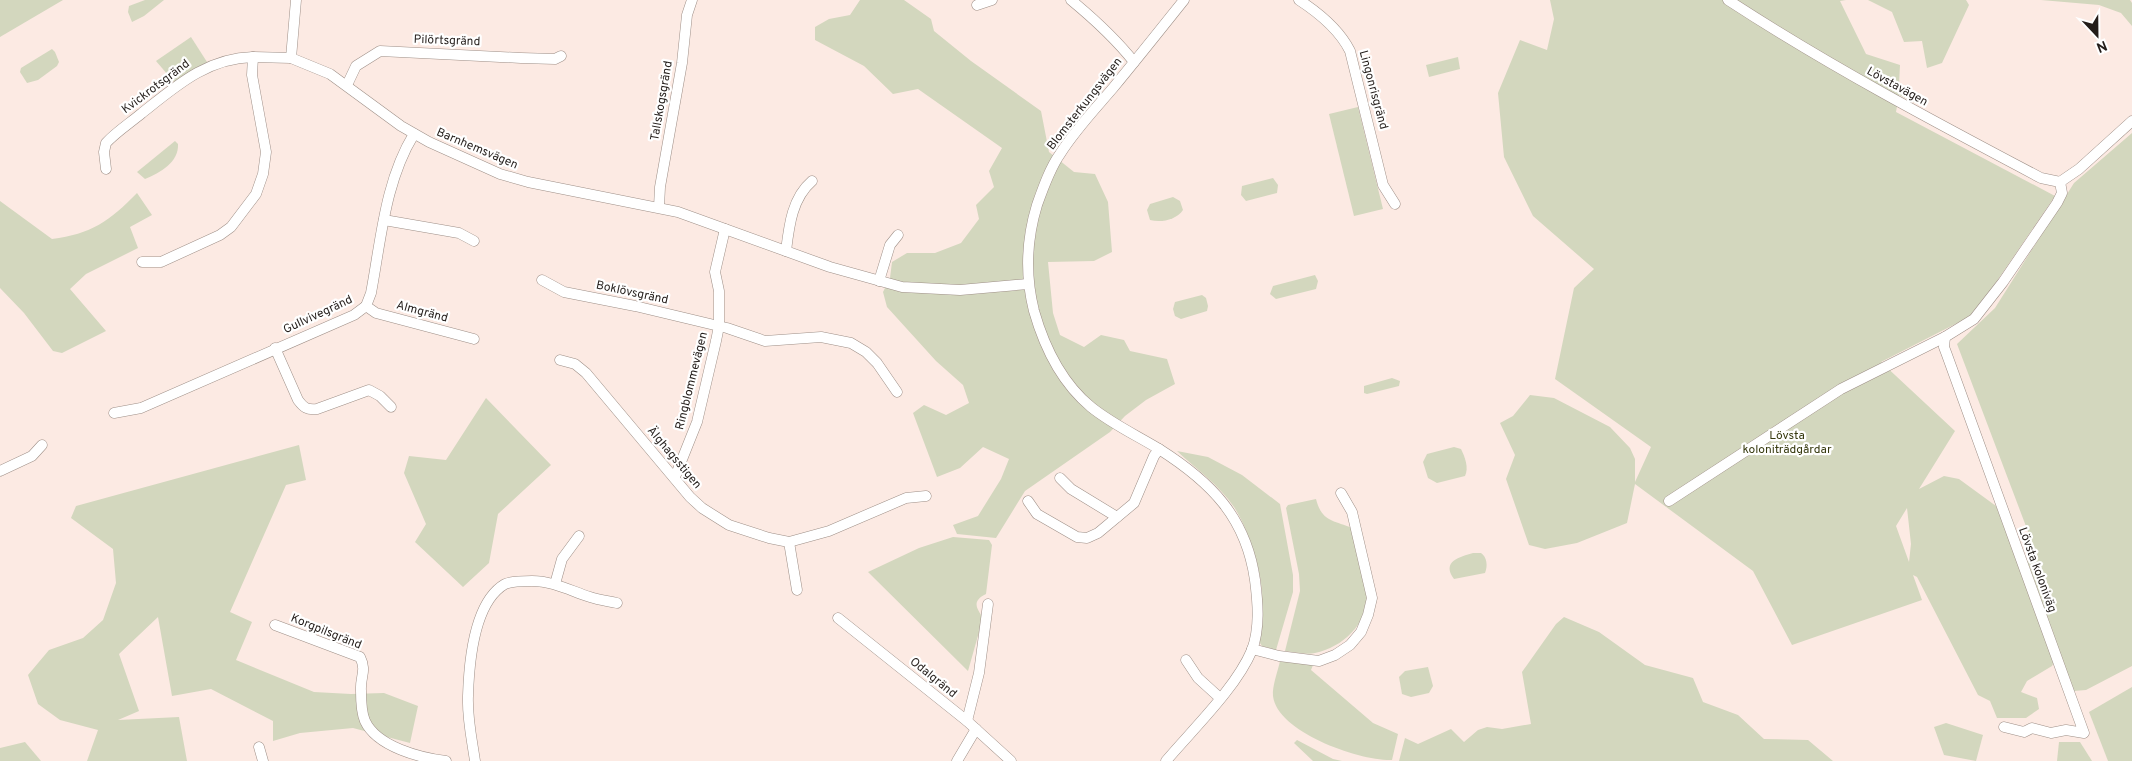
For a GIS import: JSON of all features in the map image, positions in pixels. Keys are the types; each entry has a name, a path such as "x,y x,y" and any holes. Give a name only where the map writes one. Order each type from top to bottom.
{"street":[{"path":"291,58 296,0"},
{"name":"Tallskogsgränd","path":"659,207 660,187 682,63 687,15 692,0"},
{"path":"977,5 992,0"},
{"path":"1071,0 1100,24 1134,62"},
{"name":"Blomsterkungsvägen","path":"1171,759 1239,673 1252,648 1257,627 1257,599 1252,562 1239,526 1228,508 1203,482 1159,449 1109,420 1089,405 1074,389 1053,358 1039,328 1028,284 1027,246 1038,203 1059,155 1184,0"},
{"name":"Lingonrisgränd","path":"1299,0 1326,20 1341,35 1352,55 1383,185 1395,204"},
{"name":"Lövstavägen","path":"1728,0 1794,43 1909,109 2041,178 2060,182"},
{"name":"Pilörtsgränd","path":"347,84 356,66 380,51 555,59 561,56"},
{"name":"Kvickrotsgränd","path":"106,169 104,152 106,143 188,77 210,65 241,57 291,58"},
{"path":"142,262 161,262 220,235 231,227 243,214 256,194 263,174 266,152 252,75 253,57"},
{"name":"Barnhemsvägen","path":"291,58 330,74 347,84 414,134 490,170 541,185 678,212 786,251 902,287 938,290 985,289 1028,284"},
{"path":"1669,501 1841,389 1945,337 1974,319 1999,287 2057,203 2062,193 2060,182 2079,168 2132,121"},
{"name":"Gullvivegränd","path":"114,413 141,408 354,314 366,306 371,293 394,176 402,153 414,134"},
{"path":"786,251 796,202 802,190 812,181"},
{"path":"384,220 459,233 474,241"},
{"name":"Ringblommevägen","path":"675,477 697,422 719,326 719,291 716,272 725,230"},
{"path":"879,281 890,245 898,235"},
{"name":"Boklövsgränd","path":"542,280 564,292 719,326 765,341 821,337 852,343 866,352 877,363 897,392"},
{"name":"Almgränd","path":"366,306 376,313 474,339"},
{"name":"Lövsta koloniväg","path":"1945,337 1944,347 2084,734 2066,730 2051,733 2032,728 2024,732 2004,727"},
{"path":"275,348 298,400 303,407 309,410 317,409 369,390 380,396 391,406"},
{"name":"Älghagsstigen","path":"560,360 575,364 586,373 690,497 714,517 743,530 789,542 829,531 906,498 926,496"},
{"path":"0,471 32,456 42,444"},
{"path":"1028,501 1037,514 1083,539 1098,533 1134,503 1154,456 1159,449"},
{"path":"1060,478 1071,489 1117,517"},
{"path":"1252,648 1279,656 1319,660 1334,655 1350,645 1361,632 1372,598 1352,512 1341,492"},
{"path":"555,584 562,559 579,536"},
{"path":"789,542 797,590"},
{"path":"474,761 468,697 472,652 477,628 485,606 493,594 507,584 532,581 555,584 591,597 616,603"},
{"path":"967,721 979,673 988,604"},
{"name":"Odalgränd","path":"838,618 967,721 1011,761"},
{"name":"Korgpilsgränd","path":"275,626 360,657 365,666 361,686 362,710 364,720 371,731 385,741 412,755 446,761"},
{"path":"1186,660 1202,683 1220,698"},
{"path":"957,761 976,729"},
{"path":"259,746 262,761"}],"green space":[{"path":"0,0 63,0 0,37"},
{"path":"145,0 164,0 144,16 132,22 128,12 129,6"},
{"path":"860,0 904,0 931,19 934,31 971,61 1041,111 1049,152 1074,172 1095,174 1108,202 1112,252 1094,261 1048,262 1053,313 1060,335 1084,347 1101,335 1124,340 1130,351 1167,359 1175,384 1146,400 1125,416 1110,432 1025,491 996,538 957,534 953,525 978,516 1001,479 1009,459 983,447 960,468 937,477 913,413 924,405 946,415 969,403 963,385 936,361 887,307 883,292 890,278 892,262 907,253 935,253 961,243 979,219 976,205 994,187 989,171 1002,148 918,89 893,94 864,66 815,40 815,27 829,19 850,15"},
{"name":"Lövsta koloniträdgårdar","path":"1550,0 1846,0 1840,1 1866,54 1900,65 1899,85 1915,95 1917,104 1899,95 1896,112 2055,196 1988,294 1969,317 1881,362 1955,431 1919,489 1944,476 1959,479 1996,506 2031,594 2054,638 2027,561 2038,558 1957,344 1995,308 2074,183 2132,133 2132,666 2086,690 2074,691 2059,652 2052,666 2027,681 2021,692 2037,698 2039,709 2026,718 1997,718 1990,701 1978,695 1917,577 1913,575 1922,600 1792,645 1753,571 1635,484 1627,523 1577,543 1545,549 1529,545 1506,479 1515,455 1500,423 1513,416 1530,395 1554,398 1610,427 1630,448 1635,459 1635,482 1651,447 1555,379 1574,288 1594,269 1533,216 1504,157 1498,93 1520,40 1547,50 1554,19","holes":["1907,508 1911,544 1909,562 1896,526"]},
{"path":"1868,0 1966,0 1969,5 1942,63 1927,68 1922,41 1904,42 1892,12"},
{"path":"2041,0 2130,0 2132,3 2132,26 2121,13 2099,5"},
{"path":"191,37 207,62 174,82 156,61"},
{"path":"52,49 59,62 57,66 38,80 27,83 20,72 21,68"},
{"path":"1458,57 1460,69 1429,77 1426,65"},
{"path":"1358,107 1383,209 1354,216 1329,114"},
{"path":"175,141 178,144 177,150 168,166 157,174 145,179 137,172"},
{"path":"1273,178 1278,185 1277,193 1246,201 1241,195 1242,186"},
{"path":"137,193 152,215 130,227 138,248 86,274 70,289 106,331 62,353 53,351 24,313 0,288 0,201 52,239 78,234 99,225 109,219"},
{"path":"1173,197 1180,201 1183,210 1180,213 1168,220 1150,220 1147,210 1150,204"},
{"path":"1315,275 1318,281 1316,289 1276,299 1270,294 1273,286"},
{"path":"1202,295 1206,298 1207,311 1181,319 1175,316 1173,309 1175,302"},
{"path":"1392,378 1400,381 1399,386 1367,394 1364,393 1364,386"},
{"path":"486,398 551,465 498,514 489,563 463,587 415,542 426,524 404,473 409,456 446,460"},
{"path":"299,445 306,480 286,485 230,612 252,622 236,660 314,692 384,693 418,706 410,743 353,728 300,733 273,741 273,721 211,689 172,696 158,617 119,654 139,711 118,720 179,717 187,761 87,761 98,730 60,720 38,704 28,675 49,650 83,638 103,620 116,583 113,549 71,518 76,506"},
{"path":"1454,447 1461,449 1464,455 1467,466 1465,476 1437,483 1428,478 1423,462 1427,454"},
{"path":"1177,451 1208,457 1242,475 1280,504 1293,575 1293,592 1276,650 1262,646 1258,640 1262,603 1261,581 1244,525 1228,499"},
{"path":"1316,499 1318,507 1325,516 1352,528 1365,575 1367,603 1359,623 1345,639 1326,650 1304,654 1285,651 1300,591 1299,574 1286,508 1288,505"},
{"path":"953,537 989,540 992,545 986,594 977,602 983,618 968,671 868,572 919,548"},
{"path":"1473,553 1481,553 1485,557 1487,565 1485,573 1454,579 1450,568 1451,564 1458,558"},
{"path":"1564,617 1599,632 1645,665 1693,678 1703,702 1738,715 1764,739 1808,740 1833,761 1399,761 1405,738 1418,744 1451,729 1464,742 1478,730 1487,727 1502,729 1531,724 1522,672 1556,624"},
{"path":"1280,661 1313,665 1311,670 1373,723 1398,734 1392,760 1378,759 1341,750 1304,732 1289,721 1278,709 1273,696 1274,683"},
{"path":"1428,667 1433,686 1429,693 1411,697 1402,694 1399,677 1405,671"},
{"path":"2132,687 2132,761 2108,761 2089,712"},
{"path":"1946,723 1983,735 1976,761 1944,755 1934,727"},
{"path":"1297,740 1333,759 1342,761 1313,761 1294,743"},
{"path":"25,742 41,761 0,761 0,748"},
{"path":"2059,742 2080,742 2092,761 2057,761"}]}
